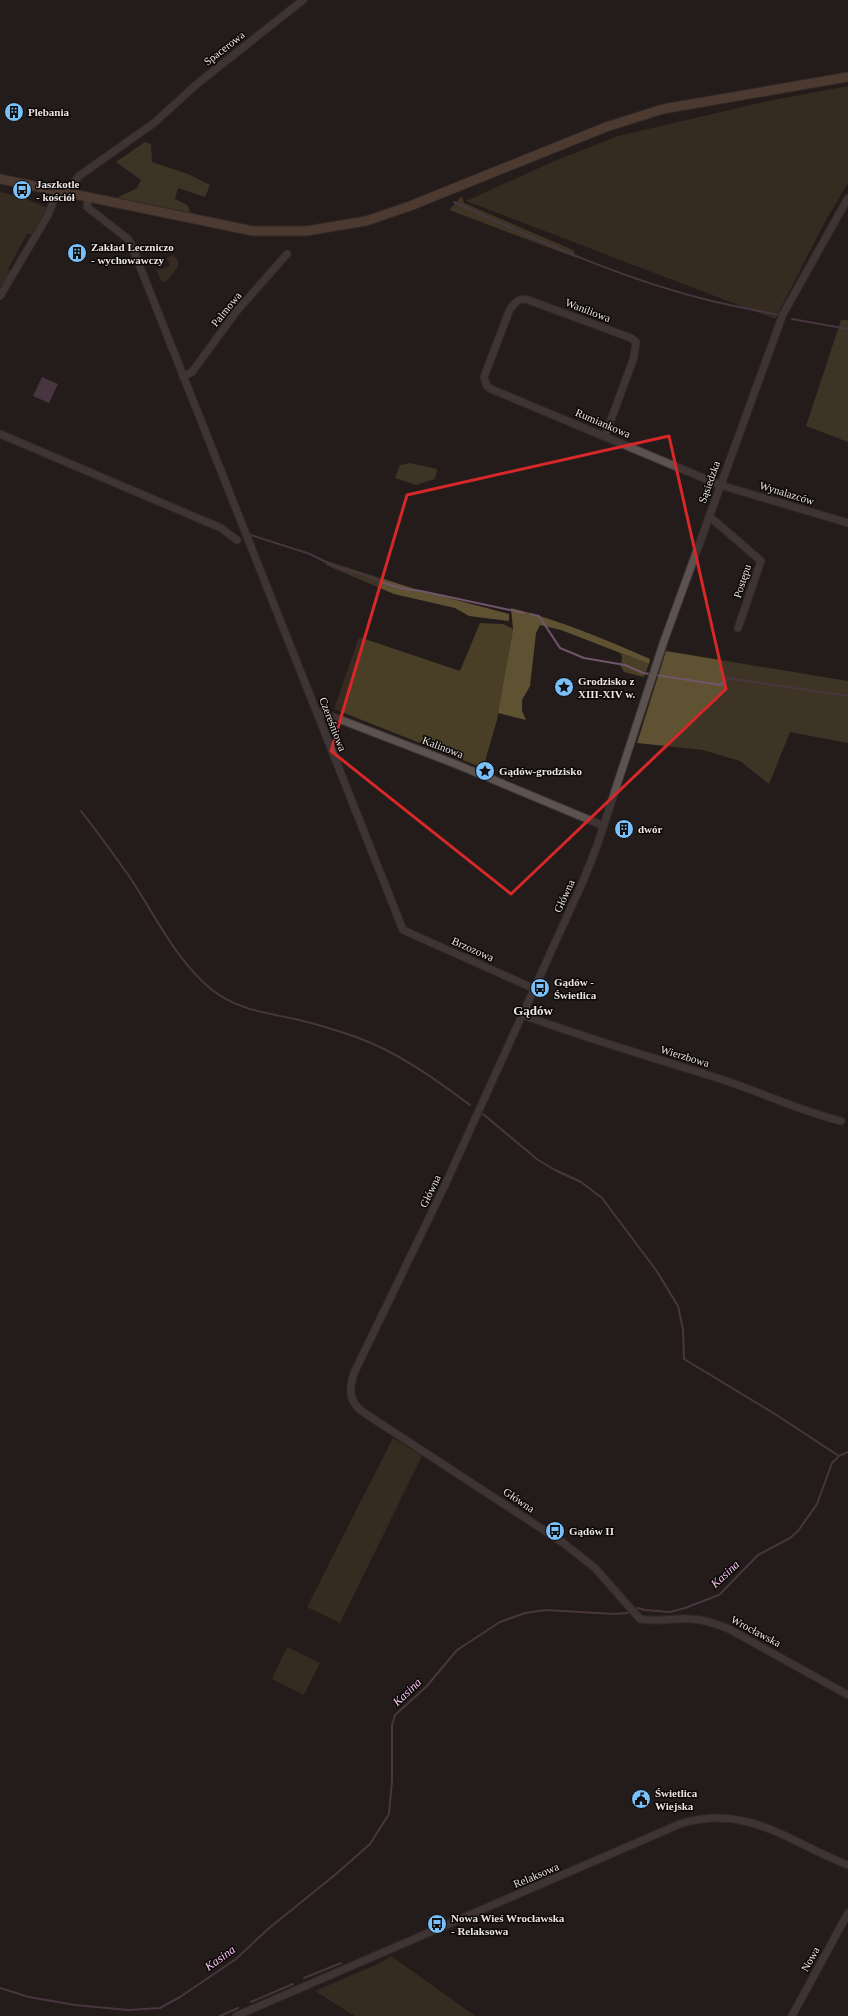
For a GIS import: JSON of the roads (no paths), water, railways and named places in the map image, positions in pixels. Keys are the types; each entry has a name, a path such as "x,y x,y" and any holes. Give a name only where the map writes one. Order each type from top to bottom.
{"main road":[{"path":"0,179 57,192 253,231 286,232 325,229 386,215 606,127 663,109 848,77"}],"street":[{"name":"Spacerowa","path":"70,194 73,184 79,176 161,116 197,84 303,0"},
{"path":"0,296 48,215 57,192"},
{"name":"Czereśniowa","path":"88,198 87,207 128,239 131,244 403,930"},
{"name":"Sąsiedzka","path":"658,659 783,314 848,198"},
{"name":"Palmowa","path":"183,377 192,372 236,312 287,254"},
{"name":"Waniliowa","path":"484,377 510,309 517,300 524,298 631,338 636,342 635,353 605,436"},
{"name":"Rumiankowa","path":"484,377 486,386 491,389 720,485"},
{"path":"0,434 222,528 237,540"},
{"name":"Wynalazców","path":"720,485 848,523"},
{"name":"Postępu","path":"709,516 760,561 738,628"},
{"name":"Główna","path":"644,1620 640,1619 631,1610 595,1568 562,1542 363,1412 351,1398 350,1389 354,1373 445,1185 584,879 604,826 658,659"},
{"name":"Kalinowa","path":"317,712 458,765 604,826"},
{"name":"Brzozowa","path":"403,930 535,989"},
{"name":"Wierzbowa","path":"523,1016 713,1076 797,1109 841,1121"},
{"name":"Wrocławska","path":"644,1620 659,1621 691,1619 712,1622 729,1629 848,1695"},
{"name":"Relaksowa","path":"236,2016 680,1824 696,1819 723,1818 760,1824 848,1865"},
{"name":"Nowa","path":"792,2016 848,1913"}],"waterway":[{"path":"454,202 575,256 637,279 710,300 778,315"},
{"path":"792,319 848,329"},
{"path":"251,535 310,554 336,567 362,574 387,584 524,613"},
{"path":"530,614 539,616 560,648 584,658 625,665 643,673 721,685 727,678 848,696"},
{"path":"81,811 131,879 167,937 187,965 199,978 220,996 240,1006 318,1025 372,1043 416,1067 470,1105"},
{"path":"483,1114 538,1160 581,1182 602,1198 656,1270 678,1306 683,1329 684,1359 775,1414 839,1456"},
{"name":"Kasina","path":"0,1988 29,1997 75,2005 128,2010 160,2008 180,1997 236,1959 268,1929 336,1874 370,1844 389,1814 392,1781 392,1725 395,1715 426,1687 457,1650 500,1622 525,1613 546,1610 614,1614 627,1613 638,1608 670,1612 719,1595 758,1555 790,1538 798,1531 817,1504 832,1463 839,1456 848,1452"},
{"path":"304,1978 341,1963"},
{"path":"251,2002 293,1984"},
{"path":"220,2016 238,2008"}],"place":[{"name":"Plebania","path":"14,112"},
{"name":"Jaszkotle - kościół","path":"22,190"},
{"name":"Zakład Leczniczo - wychowawczy","path":"77,253"},
{"name":"Grodzisko z XIII-XIV w.","path":"564,687"},
{"name":"Gądów-grodzisko","path":"485,771"},
{"name":"dwór","path":"624,829"},
{"name":"Gądów - Świetlica","path":"540,988"},
{"name":"Gądów II","path":"555,1531"},
{"name":"Świetlica Wiejska","path":"641,1799"},
{"name":"Nowa Wieś Wrocławska - Relaksowa","path":"437,1924"}],"district":[{"name":"Gądów","path":"533,1010"}]}
